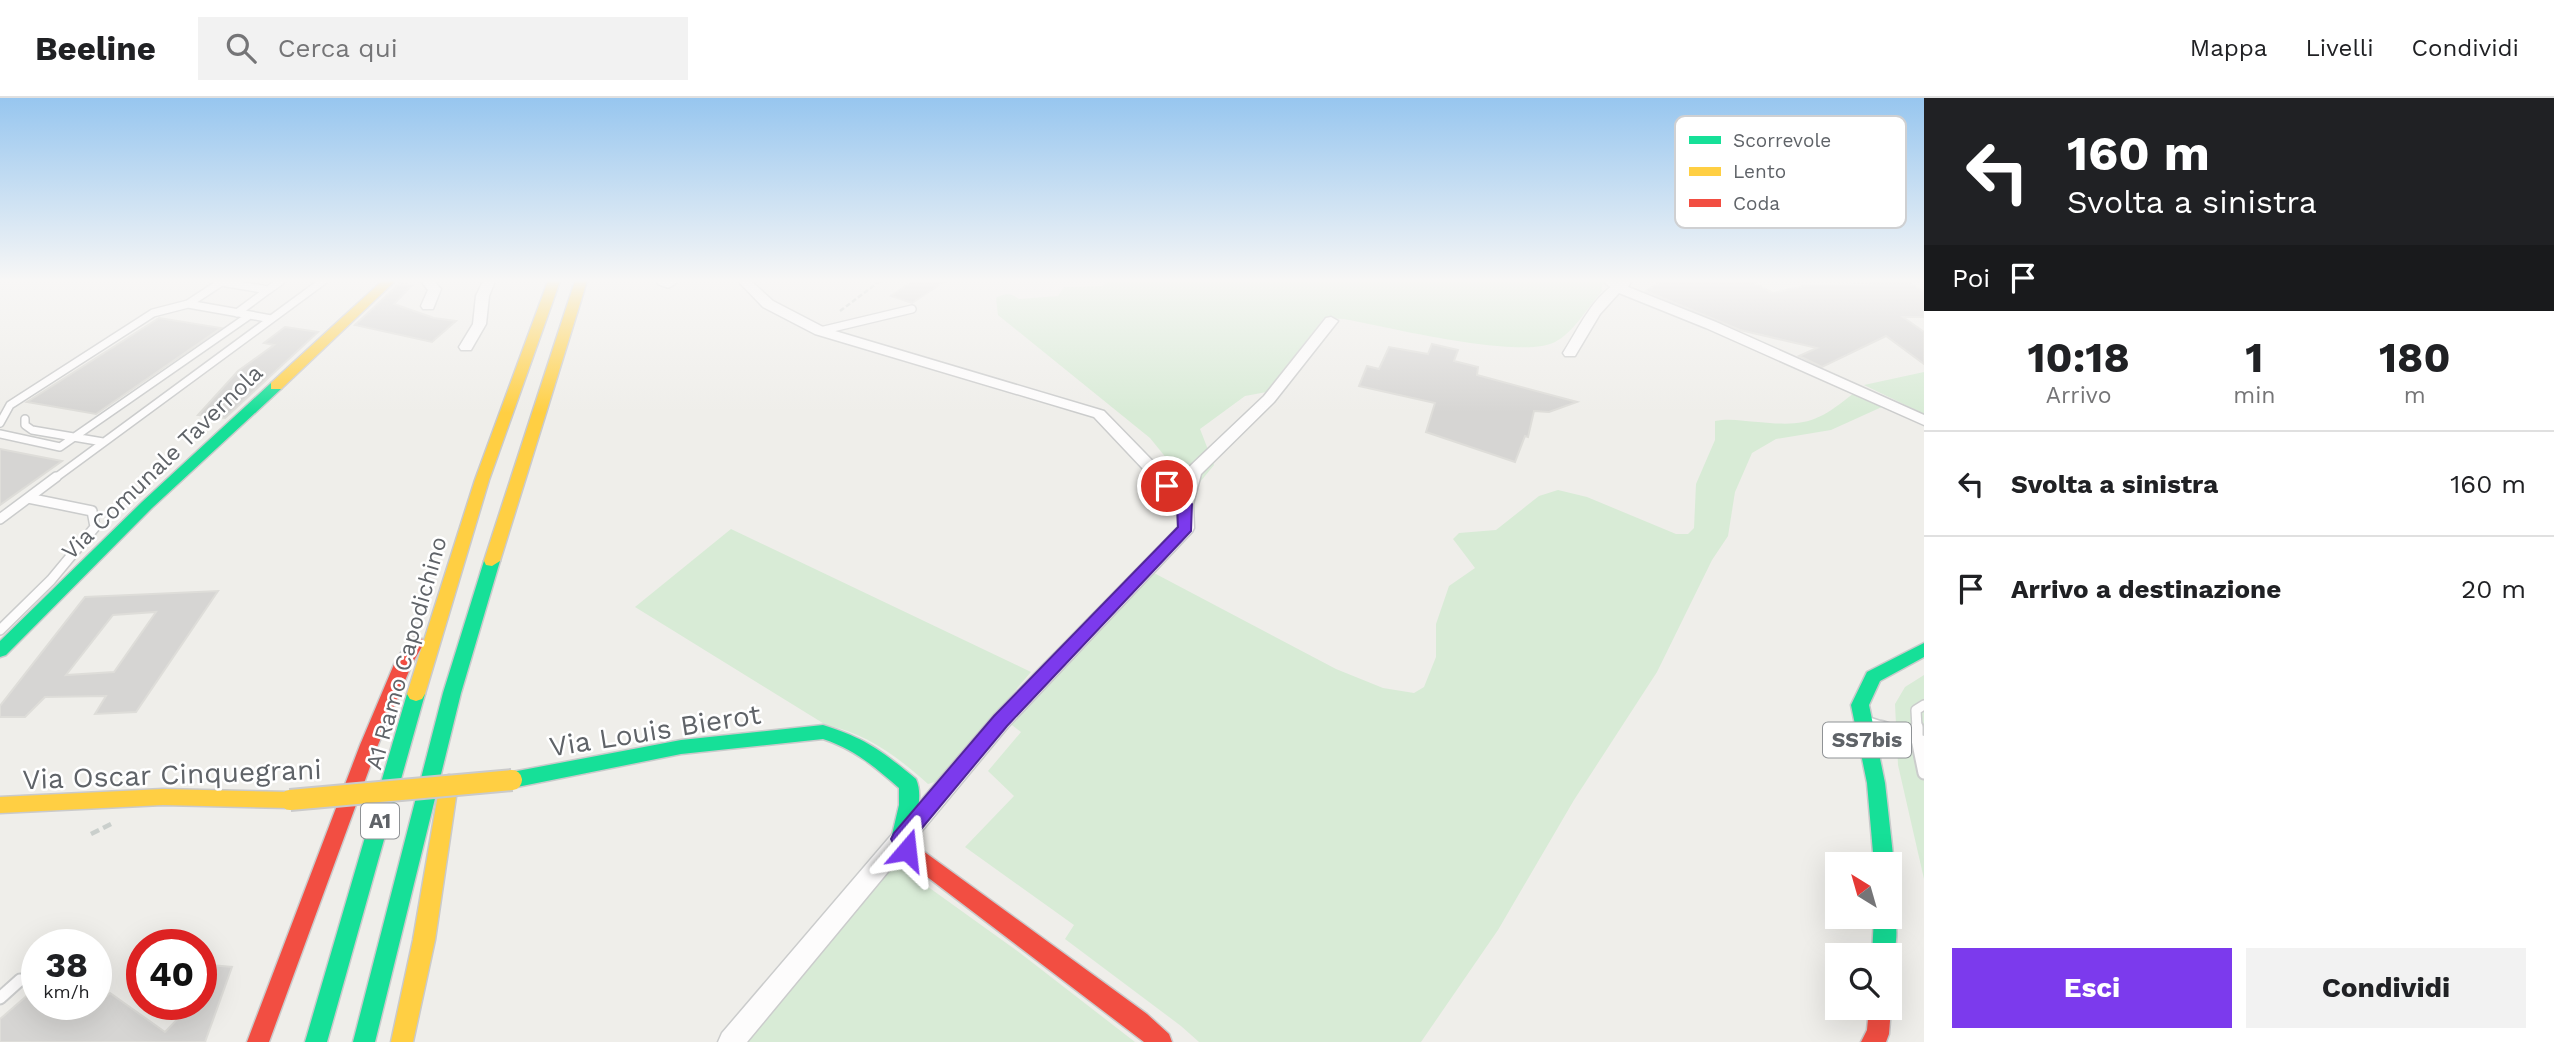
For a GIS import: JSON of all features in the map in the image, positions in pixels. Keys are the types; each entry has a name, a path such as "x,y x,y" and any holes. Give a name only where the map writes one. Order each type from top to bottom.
{"main road":[{"name":"Via Comunale Tavernola","path":"0,651 146,505 341,325"},
{"name":"A1 Ramo Capodichino","path":"316,1042 443,600 482,480 538,325"},
{"name":"A1","path":"364,1042 452,693 522,461 567,325"},
{"path":"258,1042 374,733 404,662 443,600"},
{"name":"SS7bis","path":"1883,852 1875,783 1860,705 1873,677 1924,649"},
{"path":"402,1042 424,940 452,761 452,693"},
{"name":"Via Louis Bierot","path":"512,780 681,747 823,732 845,737 887,763 909,785 909,805 901,839"},
{"name":"Via Oscar Cinquegrani","path":"0,805 163,797 290,800 512,780"},
{"path":"901,839 907,850 1139,1022 1161,1042"},
{"path":"1872,1042 1878,1034 1879,1020"}],"street":[{"path":"466,347 479,325"},
{"path":"809,325 820,331 1099,414 1185,504"},
{"path":"731,1042 1000,721 1185,528 1185,504 1194,472 1269,399 1328,325"},
{"path":"1570,353 1588,325"},
{"path":"1711,325 1924,421"}],"lane":[{"path":"0,423 8,413 10,405 134,325"},
{"path":"0,434 60,447 237,325"},
{"path":"0,519 263,325"},
{"path":"820,331 845,325"},
{"path":"25,419 25,425 32,430 103,442"},
{"path":"0,630 51,580 95,527 92,511 28,498"},
{"path":"1924,705 1916,709 1924,773"},
{"path":"1863,720 1920,741"},
{"path":"0,998 20,980"}],"path":[{"path":"820,331 826,325"}],"green space":[{"path":"1010,325 1318,325 1274,382 1288,388 1245,396 1200,429 1214,465 1200,482 1176,470 1150,438"},
{"path":"1373,325 1574,325 1562,338 1538,347 1484,345"},
{"path":"1924,372 1924,414 1864,385"},
{"path":"1854,393 1884,406 1831,430 1776,439 1752,453 1735,492 1728,536 1712,560 1657,672 1574,800 1498,930 1421,1042 1199,1042 1065,939 1074,925 965,847 1014,796 988,771 1021,732 1008,722 1123,599 1154,573 1336,669 1383,688 1414,693 1424,687 1436,657 1436,624 1449,586 1475,568 1453,539 1459,533 1496,530 1539,496 1558,490 1587,497 1676,534 1688,534 1694,528 1696,484 1715,440 1715,421 1800,423 1831,410"},
{"path":"731,529 1031,672 938,781 928,784 881,747 855,734 826,725 635,607"},
{"path":"1924,675 1924,879 1898,765 1895,704 1905,687"},
{"path":"893,859 899,866 1020,953 1135,1042 740,1042"}],"building":[{"path":"148,325 203,325 221,328 96,414 27,402"},
{"path":"355,325 451,325 432,342"},
{"path":"1728,325 1914,325 1924,332 1924,364 1886,336 1822,367 1799,356 1817,348"},
{"path":"285,327 318,332 225,418 198,415 238,371 274,345 264,343"},
{"path":"1432,344 1458,350 1454,361 1478,367 1477,375 1577,402 1549,412 1534,411 1528,437 1525,436 1515,462 1426,432 1435,403 1359,386 1367,366 1379,369 1389,347 1428,354"},
{"path":"0,449 62,461 0,505"},
{"path":"218,591 136,712 95,714 106,696 45,697 25,717 0,717 0,706 85,597","holes":["156,612 114,672 66,675 113,615"]},
{"path":"217,966 232,967 217,1009"},
{"path":"112,994 126,1004 126,1020 148,1020 165,1032 177,1020 213,1020 205,1042 0,1042 0,1019 21,1001 21,1020 112,1020"}],"traffic: fast":[{"path":"0,651 147,505 276,386"},
{"path":"364,1042 452,693 492,561"},
{"path":"1883,852 1876,783 1860,705 1873,677 1924,649"},
{"path":"316,1042 416,694"},
{"path":"512,780 681,747 823,732 848,740 870,752 909,785 909,805 901,839 912,854"},
{"path":"1884,929 1884,943"}],"traffic: slow":[{"path":"276,386 342,325"},
{"path":"416,694 482,480 538,325"},
{"path":"492,561 567,325"},
{"path":"290,800 512,780"},
{"path":"402,1042 424,940 449,783"},
{"path":"0,805 163,797 290,800"}],"traffic: jam":[{"path":"258,1042 369,745 404,662 416,643"},
{"path":"912,854 1139,1022 1161,1042"},
{"path":"1872,1042 1878,1034 1879,1020"}],"route":[{"path":"907,850 901,839 1000,721 1185,528 1185,504 1167,486"}]}
